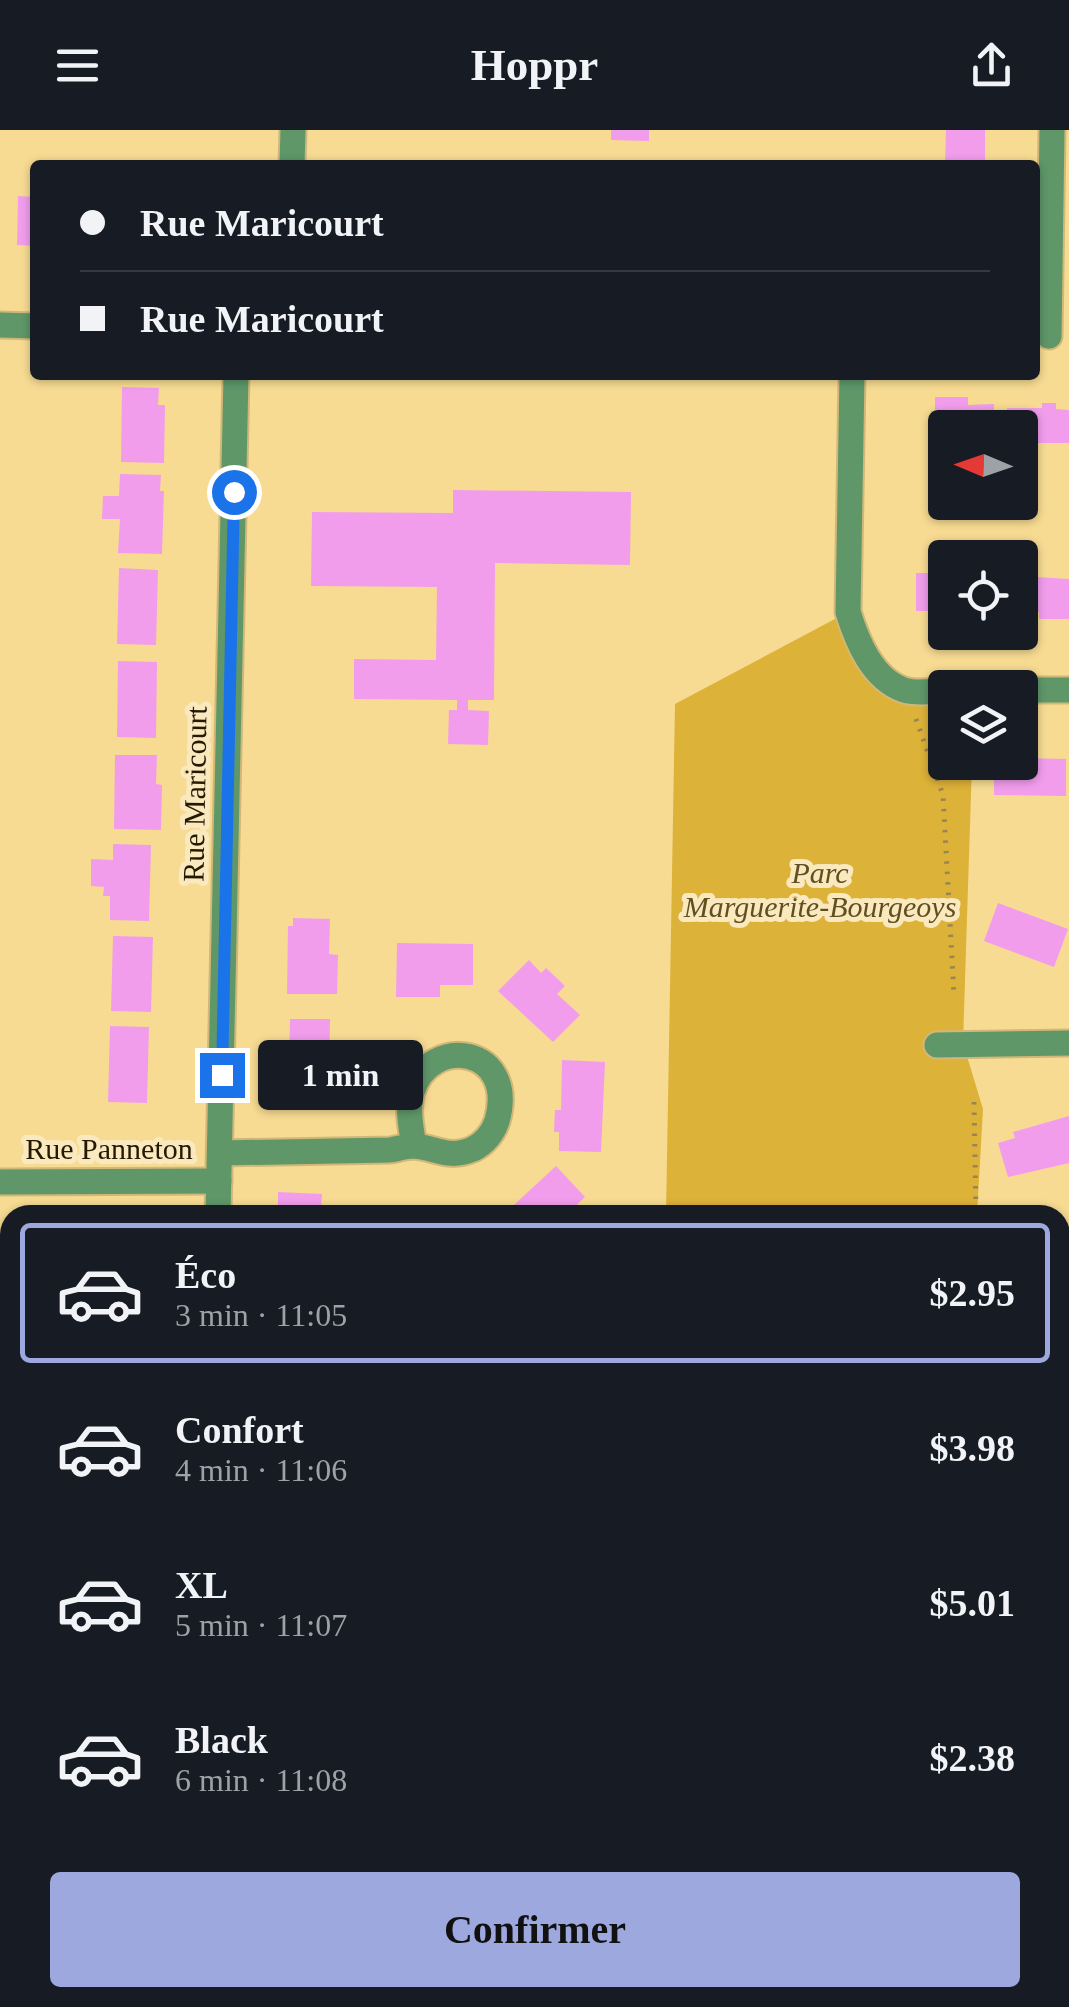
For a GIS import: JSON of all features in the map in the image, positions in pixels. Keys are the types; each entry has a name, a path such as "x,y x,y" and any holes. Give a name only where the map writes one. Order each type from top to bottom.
{"street":[{"path":"292,160 293,130"},
{"path":"1051,336 1052,130"},
{"path":"0,326 30,326"},
{"name":"Rue Maricourt","path":"218,1205 236,380"},
{"path":"852,380 848,612 858,641 874,667 907,691 928,691"},
{"path":"1038,690 1069,690"},
{"path":"936,1045 1069,1043"},
{"path":"220,1153 390,1150 414,1146"},
{"name":"Rue Panneton","path":"0,1182 219,1181"}],"path":[{"path":"907,691 943,794 954,996"},
{"path":"974,1102 976,1205"}],"green space":[{"name":"Parc Marguerite-Bourgeoys","path":"848,612 874,667 928,685 928,780 971,780 963,1043 983,1109 978,1205 666,1205 675,704"}],"building":[{"path":"611,130 649,130 649,141 611,140"},
{"path":"946,130 985,130 985,160 945,160"},
{"path":"18,196 30,197 30,246 17,245"},
{"path":"122,387 159,388 158,405 165,405 164,463 121,462"},
{"path":"935,397 968,397 968,405 994,404 994,410 935,410"},
{"path":"1042,403 1056,403 1056,409 1069,410 1069,443 1038,443 1038,410 1007,410 1042,408"},
{"path":"120,474 161,475 162,554 118,553 120,519 102,519 103,496 119,496"},
{"path":"453,490 631,492 630,565 495,563 494,700 468,700 468,710 489,711 488,745 448,744 449,710 457,710 457,700 354,699 354,659 436,660 437,587 311,586 312,512 453,513"},
{"path":"119,568 158,570 156,645 117,644"},
{"path":"916,573 928,573 928,611 916,611"},
{"path":"1038,577 1069,579 1069,619 1039,619"},
{"path":"118,661 157,662 156,738 117,737"},
{"path":"115,755 157,755 156,784 162,785 161,830 114,829"},
{"path":"1038,758 1066,759 1066,796 994,795 994,780 1038,780"},
{"path":"113,844 151,845 149,921 110,920 110,896 103,896 104,887 91,886 91,859 113,860"},
{"path":"998,903 1068,929 1054,967 984,941"},
{"path":"293,918 330,919 329,954 338,955 337,994 287,994 288,926 293,926"},
{"path":"113,936 153,937 151,1012 111,1011"},
{"path":"397,943 473,944 473,985 440,985 440,997 396,997"},
{"path":"529,960 541,973 546,968 565,986 557,994 580,1015 553,1042 498,991"},
{"path":"290,1019 330,1019 329,1079 289,1078"},
{"path":"110,1026 149,1027 147,1103 108,1102"},
{"path":"562,1060 605,1062 601,1152 559,1151 559,1132 554,1132 555,1110 561,1110"},
{"path":"1069,1116 1069,1163 1008,1177 998,1143 1015,1138 1013,1132"},
{"path":"556,1166 585,1197 577,1205 514,1205"},
{"path":"278,1192 322,1194 321,1205 278,1205"}],"route":[{"path":"222,1075 234,492"}]}
